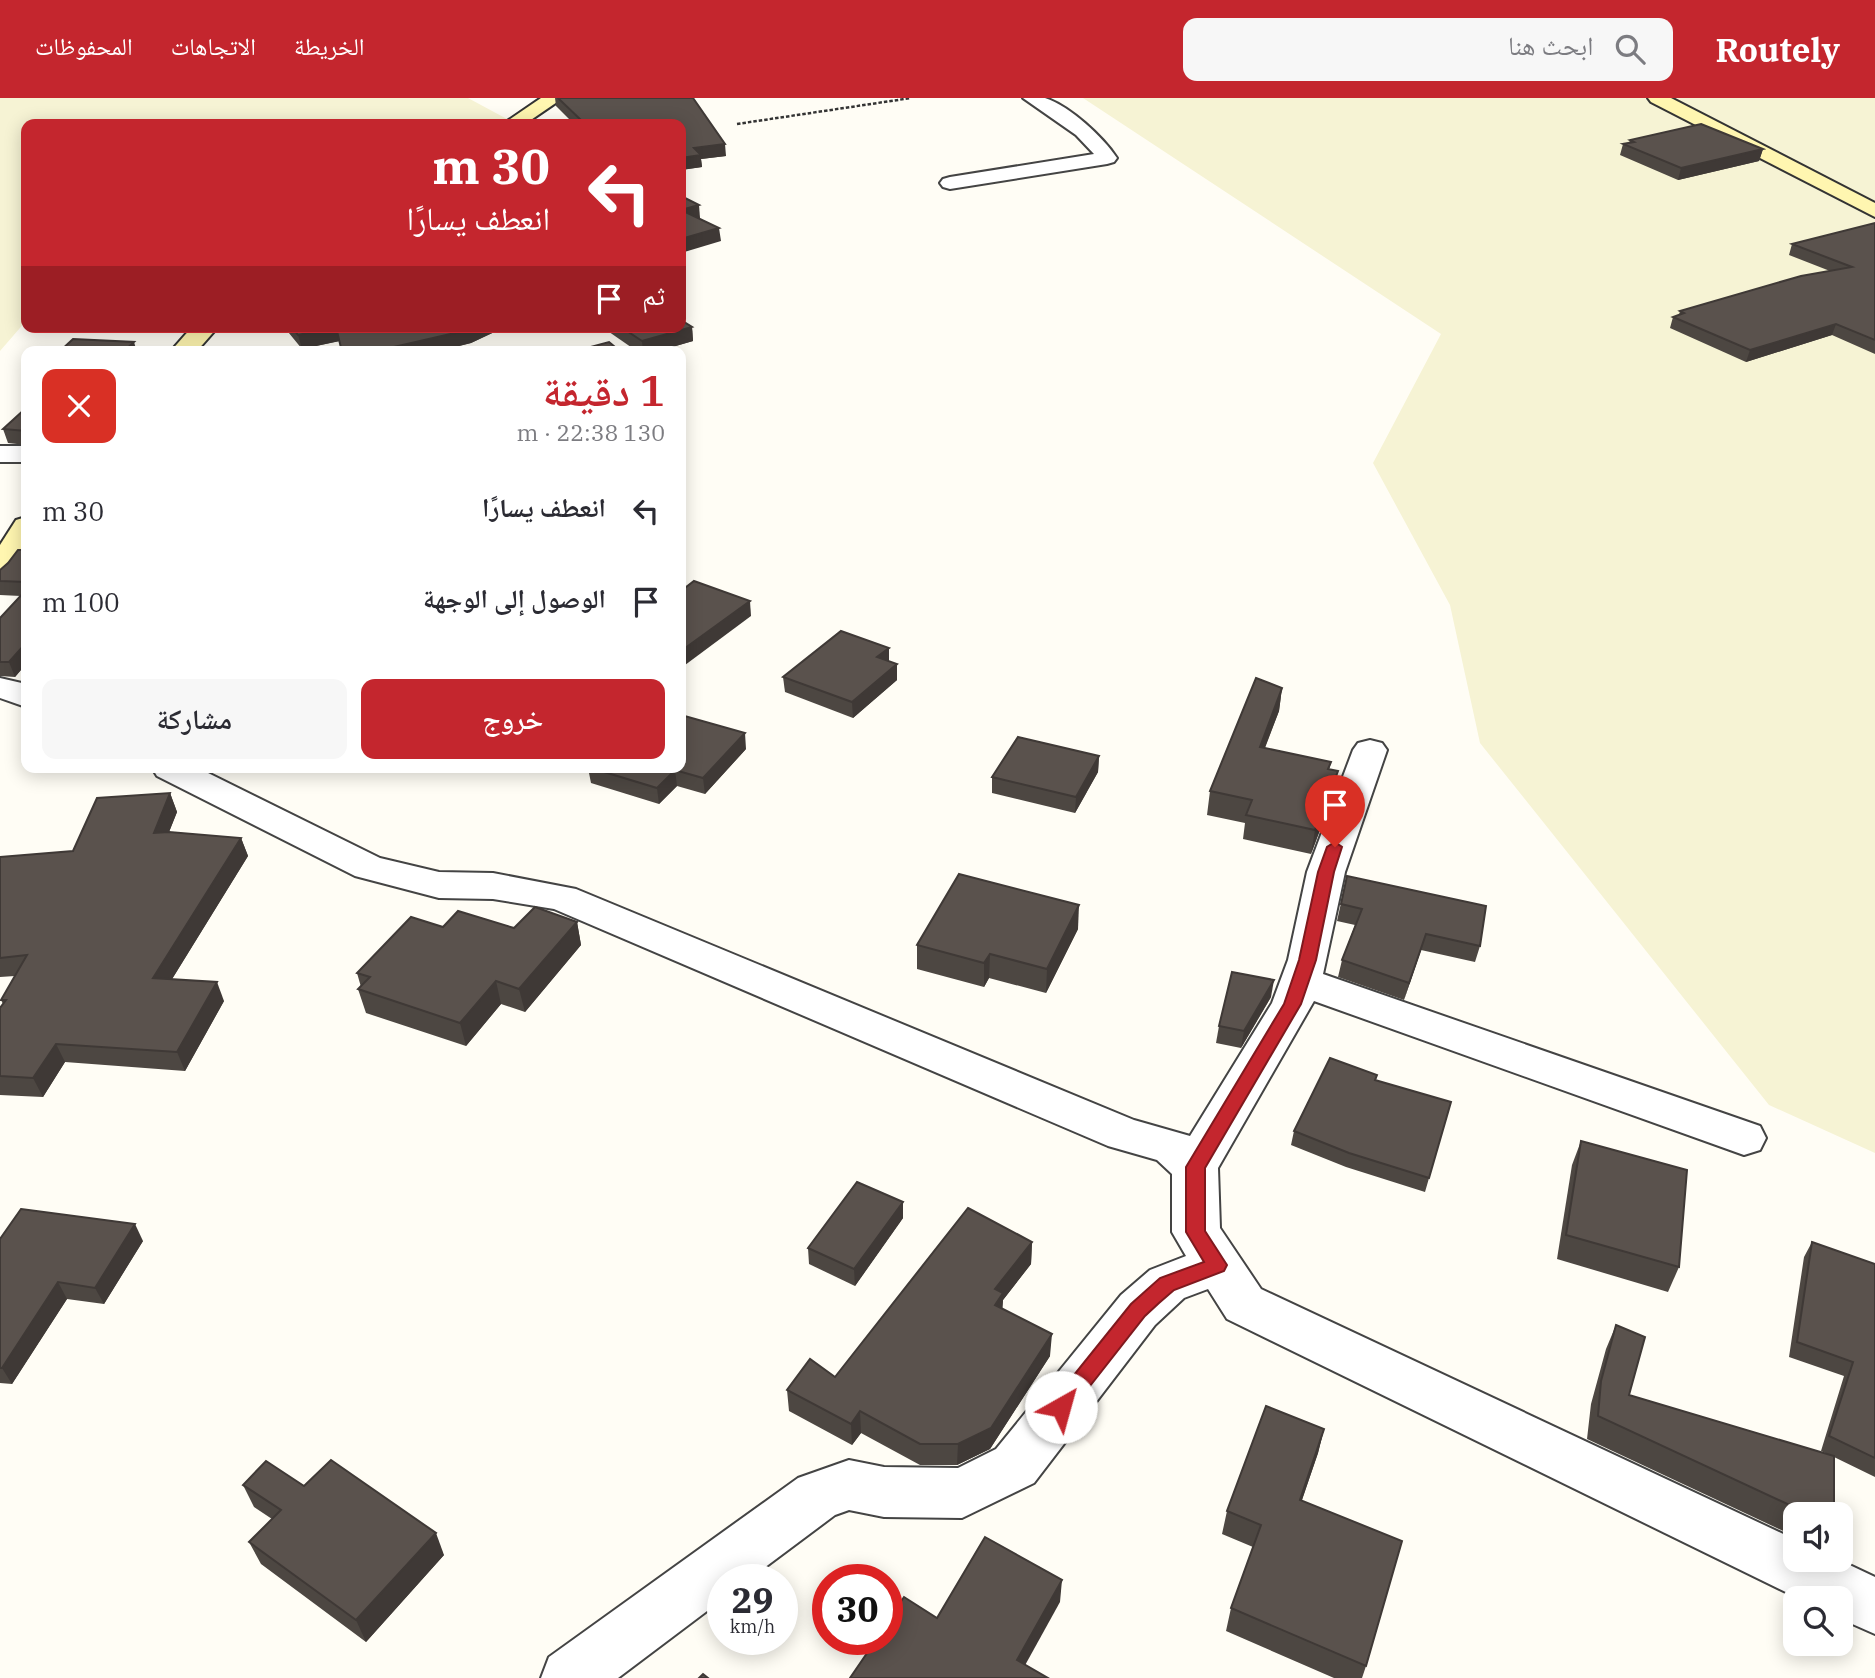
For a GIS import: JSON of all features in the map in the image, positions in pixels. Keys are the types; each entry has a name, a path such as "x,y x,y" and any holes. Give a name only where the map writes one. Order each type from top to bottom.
{"street":[{"path":"520,119 554,98"},
{"path":"950,183 1107,158 1099,145 1079,128 1032,98"},
{"path":"1657,98 1875,211"},
{"path":"188,346 200,333"},
{"path":"0,454 21,454"},
{"path":"0,570 21,534"},
{"path":"0,688 21,694"},
{"path":"1370,750 1326,872 1308,960 1292,1004 1195,1167 1196,1232 1244,1304 1875,1606"},
{"path":"180,773 368,867 439,886 493,886 562,898 1124,1134 1172,1147 1195,1167"},
{"path":"1300,981 1744,1138"},
{"path":"570,1678 817,1496 849,1485 884,1492 962,1493 1015,1466 1138,1310 1167,1284 1217,1265"}],"path":[{"path":"737,124 911,98"}],"shaded area":[{"path":"0,98 468,98 507,119 21,119 21,327 0,351"},
{"path":"1083,98 1875,98 1875,1153 1769,1105 1480,743 1450,605 1373,463 1441,334"}],"building":[{"path":"558,98 693,98 725,144 694,148 701,155 686,157 686,119 580,119"},
{"path":"1701,124 1763,149 1681,168 1623,144 1634,142 1630,140"},
{"path":"686,198 699,205 686,209"},
{"path":"686,212 719,228 686,238"},
{"path":"1875,223 1875,340 1836,324 1750,350 1673,317 1684,313 1680,311 1801,276 1852,267 1792,244"},
{"path":"337,333 455,333 398,346 341,346"},
{"path":"630,333 671,333 642,341"},
{"path":"73,339 134,342 130,346 65,346"},
{"path":"609,342 614,346 594,346"},
{"path":"21,413 21,431 3,429"},
{"path":"18,550 21,550 21,582 0,581 0,570"},
{"path":"694,581 750,601 686,647 686,587"},
{"path":"21,595 21,649 9,662 0,662 0,618"},
{"path":"841,631 889,648 877,657 897,664 852,702 783,677"},
{"path":"1256,678 1282,688 1260,747 1331,762 1328,769 1338,771 1315,830 1246,815 1252,800 1210,791"},
{"path":"686,716 745,733 703,778 686,773"},
{"path":"1018,737 1099,756 1076,797 992,777"},
{"path":"608,773 672,773 657,788"},
{"path":"170,793 154,833 241,838 153,978 217,982 177,1052 56,1044 33,1078 0,1076 0,1008 6,1000 1,1000 27,955 0,958 0,857 73,851 97,798"},
{"path":"959,874 1079,905 1047,969 990,954 984,963 917,945"},
{"path":"1347,876 1486,906 1480,946 1426,934 1409,983 1342,960 1362,909 1341,904"},
{"path":"535,907 577,922 519,989 496,981 460,1023 358,989 370,977 357,973 411,917 443,927 458,911 514,928"},
{"path":"1232,972 1274,980 1244,1031 1219,1026"},
{"path":"1330,1058 1377,1075 1375,1080 1451,1102 1429,1178 1349,1153 1294,1131"},
{"path":"1581,1141 1687,1170 1679,1267 1566,1235"},
{"path":"857,1182 903,1202 854,1269 808,1248"},
{"path":"968,1208 1032,1242 995,1289 1003,1293 995,1305 1052,1334 991,1428 958,1444 920,1444 860,1411 851,1424 787,1390 810,1359 835,1377"},
{"path":"21,1209 135,1224 95,1288 58,1282 0,1368 0,1239"},
{"path":"1812,1242 1875,1264 1875,1458 1829,1436 1853,1362 1797,1342"},
{"path":"1616,1325 1645,1337 1629,1395 1834,1456 1834,1502 1783,1502 1598,1416 1601,1381"},
{"path":"1266,1406 1324,1429 1300,1500 1402,1541 1366,1666 1231,1608 1261,1525 1227,1511"},
{"path":"331,1460 436,1533 356,1620 249,1542 281,1510 243,1485 266,1461 304,1486"},
{"path":"985,1537 1062,1580 1017,1660 1048,1678 850,1678 866,1655 903,1655 904,1597 937,1618"}],"route":[{"path":"1061,1407 1138,1310 1152,1297 1167,1284 1217,1265 1196,1232 1195,1167 1292,1004 1308,960 1326,872 1335,847"}]}
